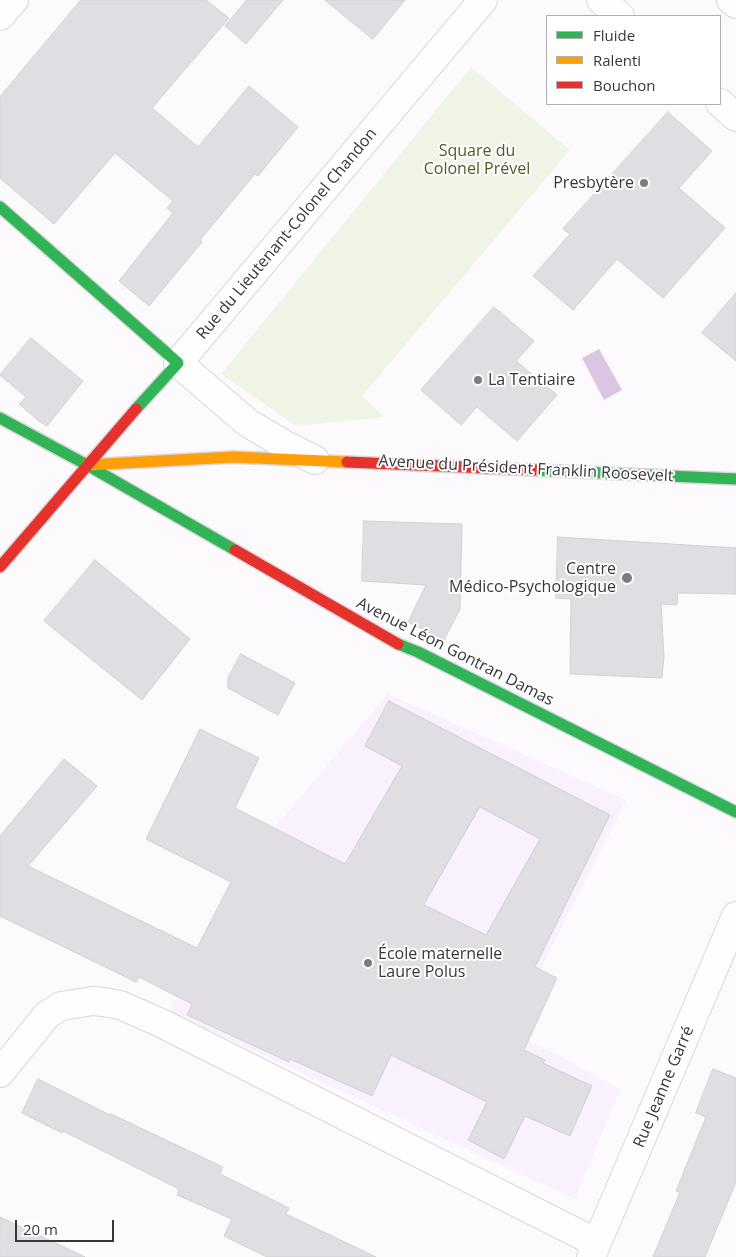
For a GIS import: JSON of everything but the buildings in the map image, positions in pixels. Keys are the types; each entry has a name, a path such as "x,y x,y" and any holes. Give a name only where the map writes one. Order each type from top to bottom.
{"street":[{"path":"0,16 14,0"},
{"name":"Rue du Lieutenant-Colonel Chandon","path":"0,567 87,464 178,363 483,0"},
{"path":"601,0 619,15"},
{"path":"731,0 736,4"},
{"path":"721,104 736,117"},
{"path":"0,207 178,363"},
{"name":"Avenue du Président Franklin Roosevelt","path":"178,363 248,423 285,446 315,460"},
{"name":"Avenue Léon Gontran Damas","path":"0,418 87,464 396,643 418,652 736,812"},
{"name":"Avenue du Président Franklin Roosevelt","path":"87,464 233,457 736,479"},
{"name":"Rue Jeanne Garré","path":"594,1250 736,916"},
{"path":"0,1074 47,1015 61,1006 92,1001 120,1006 158,1022 594,1250"}],"shaded area":[{"path":"599,349 622,390 604,400 582,358"},
{"name":"École maternelle Laure Polus","path":"388,694 626,800 510,1030 620,1089 575,1199 170,1012 227,889 247,876 274,828"}],"green space":[{"name":"Square du Colonel Prével","path":"471,67 570,150 362,396 384,417 296,426 221,374"}],"traffic: fast":[{"path":"0,207 178,363 136,409"},
{"path":"0,418 87,465 235,550"},
{"path":"534,470 736,479"},
{"path":"398,644 418,652 736,812"}],"traffic: slow":[{"path":"87,465 233,457 347,462"}],"traffic: jam":[{"path":"0,567 136,409"},
{"path":"347,462 534,470"},
{"path":"235,550 398,644"}],"place":[{"name":"Presbytère","path":"644,183"},
{"name":"La Tentiaire","path":"478,380"},
{"name":"Centre Médico-Psychologique","path":"627,578"},
{"name":"École maternelle Laure Polus","path":"368,963"}]}
